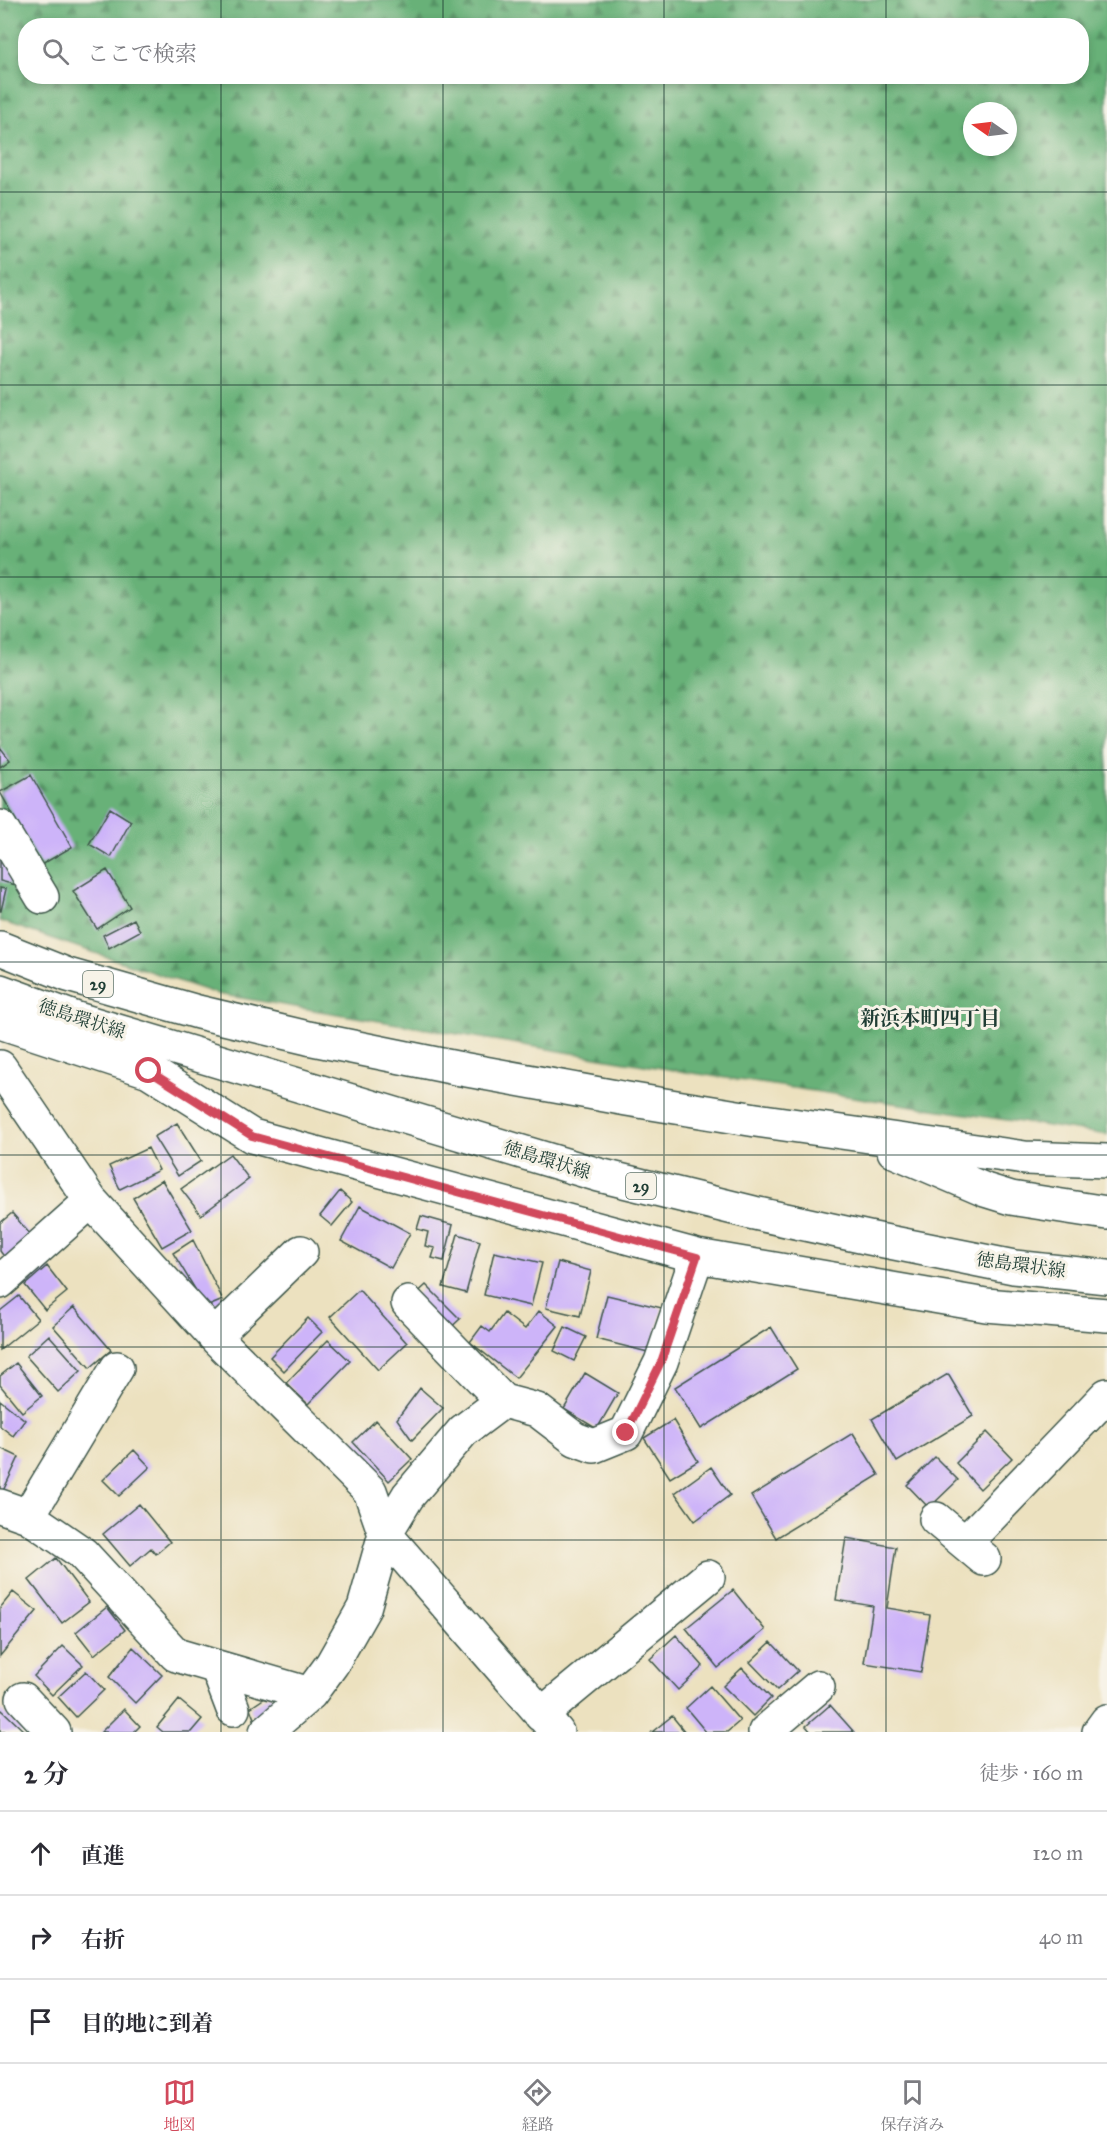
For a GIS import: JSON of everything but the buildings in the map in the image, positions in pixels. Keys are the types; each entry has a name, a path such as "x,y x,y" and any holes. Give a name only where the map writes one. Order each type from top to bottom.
{"street":[{"path":"0,827 42,897"},
{"name":"徳島環状線","path":"0,948 68,975 198,1012 308,1038 456,1068 627,1099 856,1134 1025,1158 1107,1161"},
{"name":"徳島環状線","path":"0,991 74,1018 598,1175 720,1205 1014,1267 1107,1277"},
{"path":"0,1022 149,1071 252,1136 697,1257 986,1305 1107,1315"},
{"path":"0,1067 91,1201 214,1336 370,1491 386,1534 549,1723 708,1577"},
{"name":"徳島環状線","path":"856,1134 1002,1196 1107,1213"},
{"path":"0,1282 91,1201"},
{"path":"214,1336 301,1252"},
{"path":"408,1303 502,1401 537,1410 575,1439 594,1446 626,1433 661,1362 697,1257"},
{"path":"117,1368 14,1511 82,1553 176,1655 310,1694"},
{"path":"936,1519 975,1551 1107,1395"},
{"path":"266,1732 310,1694 332,1664 364,1608 386,1534 408,1497 463,1431 502,1401"},
{"path":"217,1667 233,1709"},
{"path":"765,1732 818,1687"},
{"path":"23,1699 54,1732"},
{"path":"1099,1732 1107,1721"}],"green space":[{"path":"0,0 1107,0 1107,1135 686,1072 217,994 0,921"}],"district":[{"name":"新浜本町四丁目","path":"930,1018"}],"route":[{"path":"149,1071 252,1136 697,1257 661,1362 626,1433"}]}
